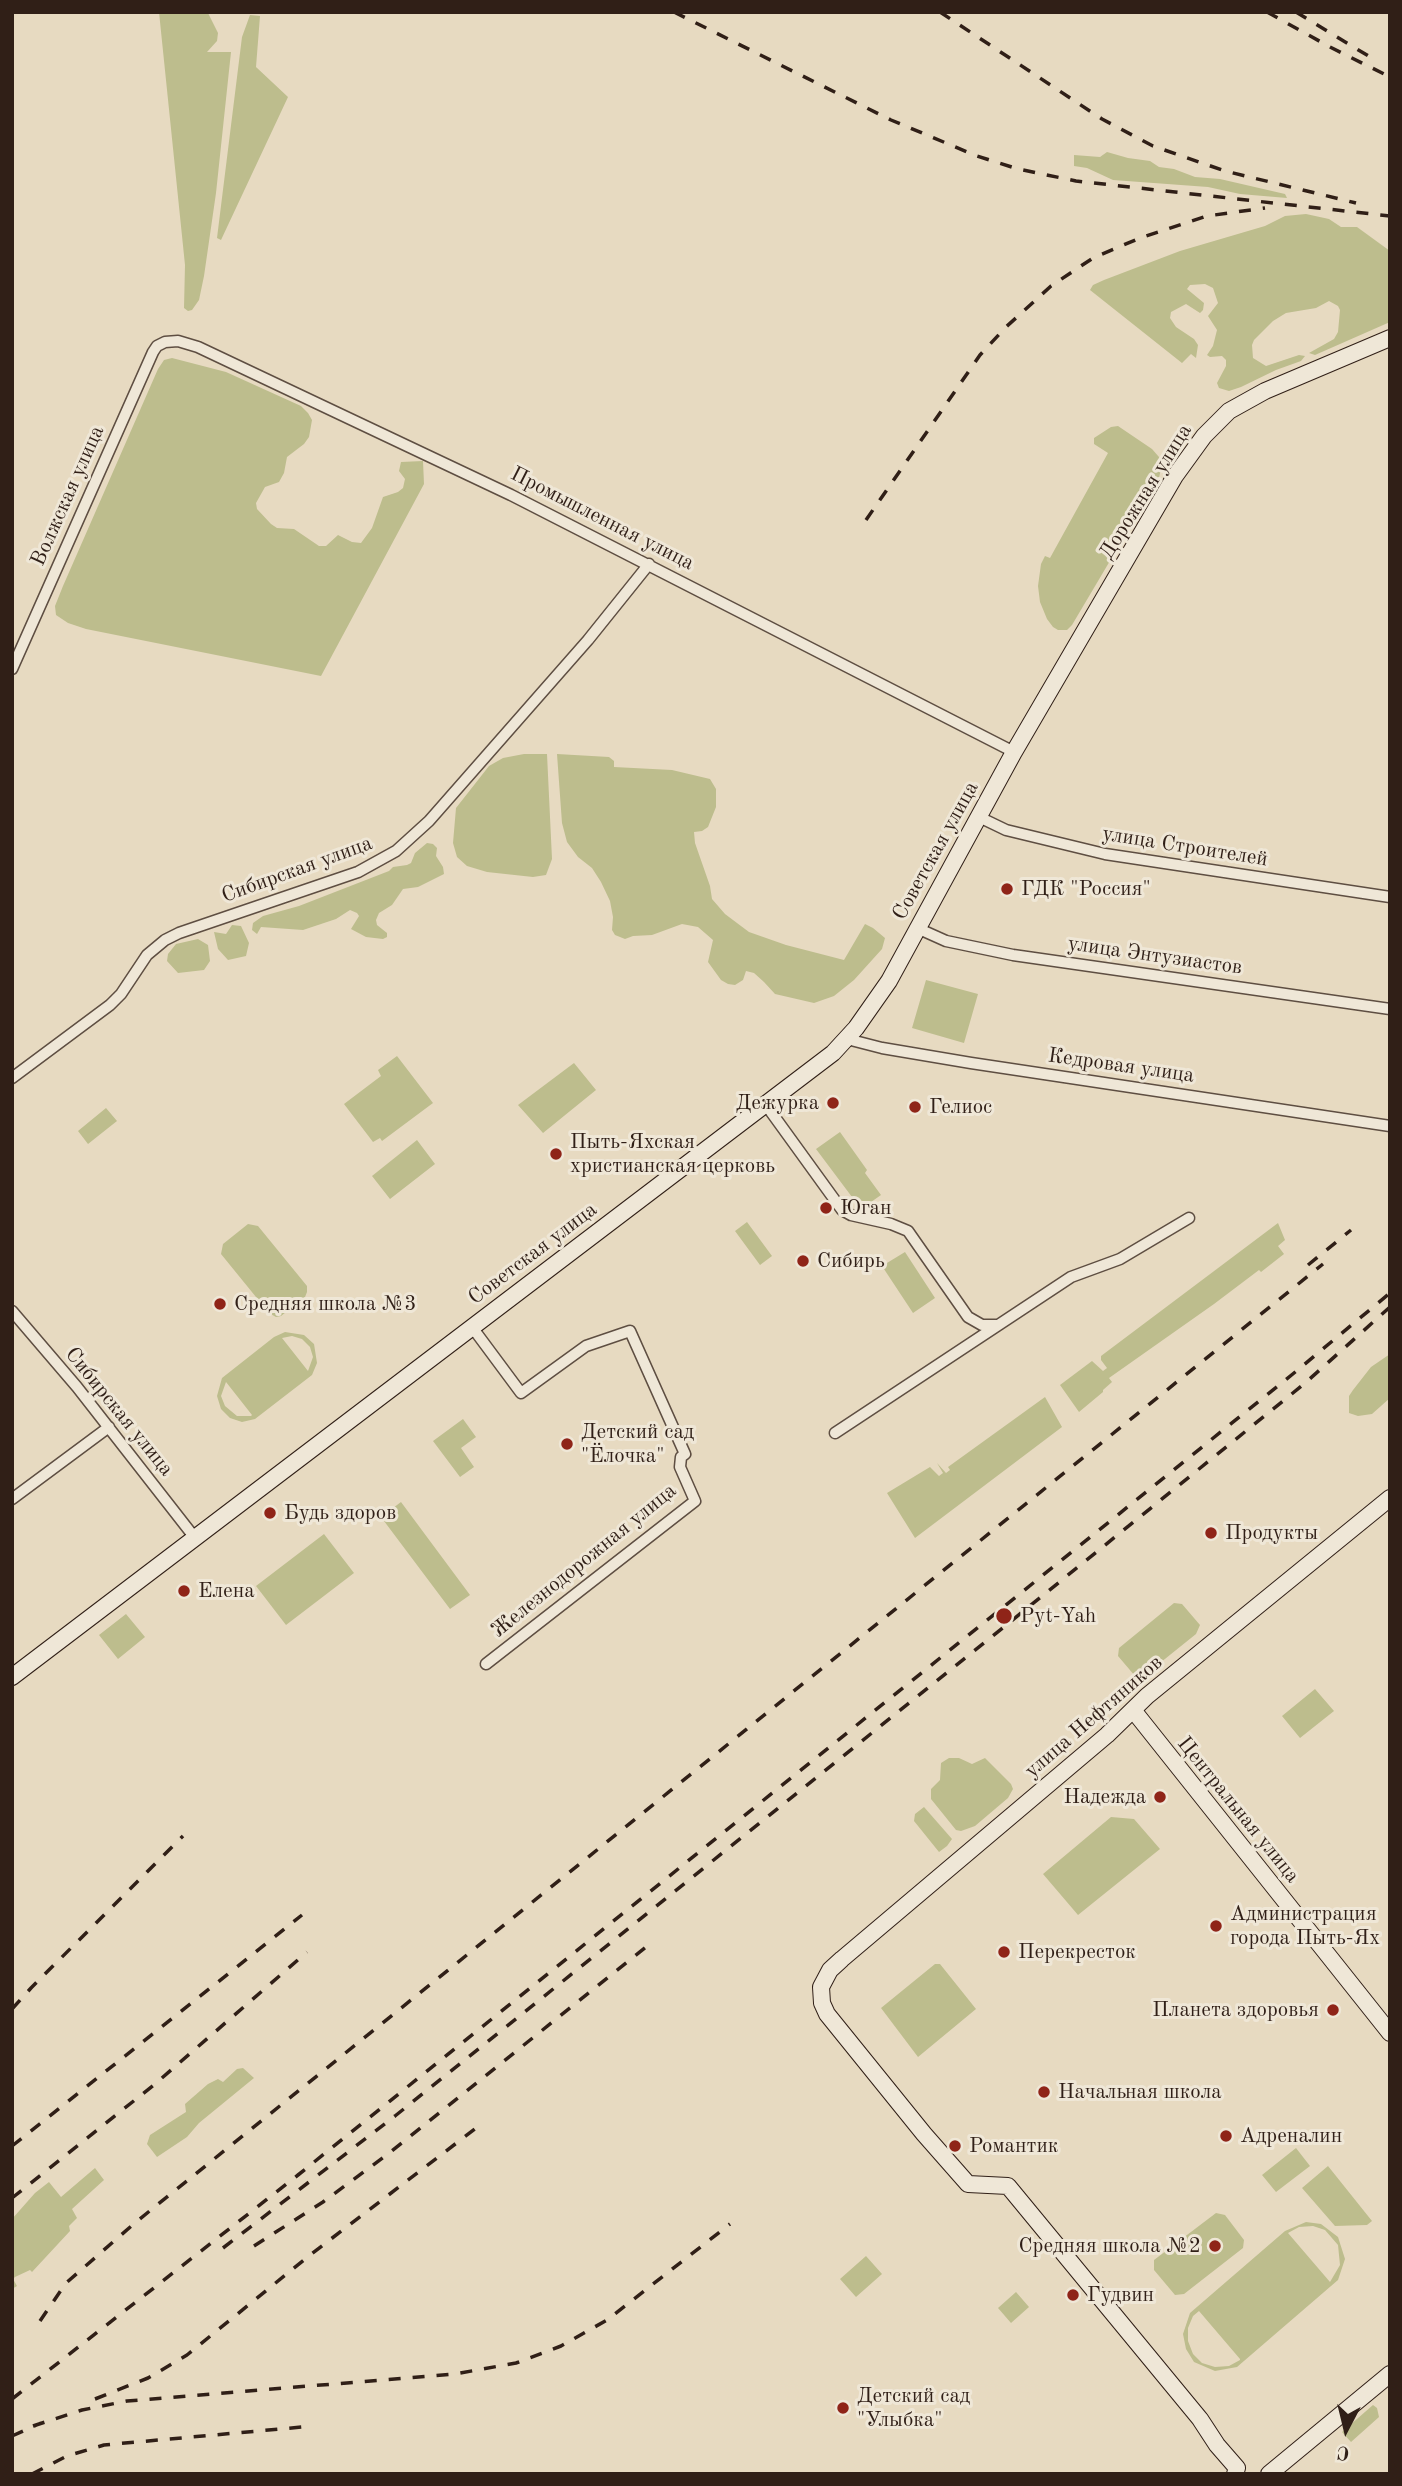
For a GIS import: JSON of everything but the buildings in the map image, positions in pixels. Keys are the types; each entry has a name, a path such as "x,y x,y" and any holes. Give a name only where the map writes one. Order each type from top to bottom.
{"street":[{"name":"Дорожная улица","path":"1014,752 1175,476 1211,428 1229,411 1265,391 1390,338"},
{"name":"Промышленная улица","path":"165,342 178,341 198,347 413,447 649,564 1014,752"},
{"name":"Волжская улица","path":"12,669 147,363 157,346 165,342"},
{"name":"Сибирская улица","path":"12,1078 110,1005 121,994 147,955 166,940 179,933 358,872 396,851 429,821 587,640 649,564"},
{"name":"Советская улица","path":"12,1677 816,1068 847,1039 878,999 1014,752"},
{"name":"улица Строителей","path":"979,817 1006,830 1105,855 1390,897"},
{"name":"улица Энтузиастов","path":"917,928 946,941 1013,955 1390,1009"},
{"name":"Кедровая улица","path":"847,1039 945,1059 1390,1126"},
{"path":"766,1105 842,1210 908,1231 968,1317 982,1325 1000,1324"},
{"path":"835,1433 1071,1277 1120,1259 1189,1218"},
{"name":"Сибирская улица","path":"12,1311 109,1427 195,1538"},
{"path":"12,1331 22,1324"},
{"name":"Железнодорожная улица","path":"472,1327 521,1393 586,1346 630,1331 685,1454 681,1457 680,1466 695,1501 486,1664"},
{"path":"12,1499 109,1427"},
{"name":"улица Нефтяников","path":"1235,2474 1237,2468 1217,2445 1200,2419 1008,2186 968,2183 865,2062 824,2009 821,1987 830,1970 1101,1741 1177,1671 1390,1498"},
{"name":"Центральная улица","path":"1133,1710 1390,2033"},
{"path":"1269,2474 1390,2374"}],"green space":[{"path":"159,12 208,13 218,33 217,41 207,52 231,52 204,276 199,300 192,310 188,311 184,308 185,265"},
{"path":"250,15 260,16 256,67 288,97 221,240 217,238 242,37"},
{"path":"1107,152 1150,161 1159,167 1195,177 1220,179 1285,194 1287,198 1240,194 1208,187 1113,180 1087,168 1074,166 1074,155 1100,157"},
{"path":"1306,214 1329,219 1341,227 1357,227 1390,251 1390,322 1315,355 1309,353 1334,339 1338,332 1338,306 1329,301 1316,308 1286,313 1273,321 1254,340 1253,358 1266,366 1299,355 1305,356 1301,361 1241,387 1229,391 1219,388 1217,383 1226,366 1226,360 1222,356 1207,355 1213,346 1217,330 1208,316 1218,303 1213,288 1205,284 1190,285 1187,289 1204,303 1200,313 1186,304 1171,312 1170,318 1176,327 1194,339 1198,345 1196,358 1191,354 1182,363 1090,290 1093,285 1104,280 1180,251 1265,226 1285,216"},
{"path":"172,358 226,372 301,406 308,413 312,420 309,437 287,457 279,482 265,487 256,503 257,509 271,524 277,528 294,529 319,546 326,546 338,535 361,543 372,528 383,497 403,488 405,479 399,471 401,462 423,461 424,484 321,676 86,629 68,623 56,615 55,606 63,586 158,369 164,360"},
{"path":"1118,426 1152,449 1159,457 1162,464 1159,478 1072,625 1067,630 1058,630 1047,619 1040,602 1038,586 1041,564 1045,556 1050,558 1108,453 1094,444 1094,438 1111,427"},
{"path":"547,754 552,859 546,875 533,877 487,872 467,866 457,857 453,843 456,808 489,766 503,758"},
{"path":"557,754 609,757 614,761 614,767 672,770 710,779 716,789 716,807 708,827 694,832 695,843 712,899 725,914 749,932 844,960 865,924 885,938 882,949 854,980 834,996 814,1003 775,994 754,973 746,971 743,980 735,985 721,980 708,962 713,940 698,927 682,924 652,935 625,939 615,935 612,930 610,901 601,882 592,868 578,857 567,842 562,823"},
{"path":"427,843 437,848 436,856 444,874 418,887 403,889 392,905 379,913 377,925 387,933 387,937 383,939 366,937 351,929 359,916 350,910 336,919 303,930 261,927 257,934 252,930 253,923 263,916 299,906 389,871 393,867 407,865 411,863 415,853"},
{"path":"232,925 241,926 249,943 246,956 228,960 218,949 214,932 226,934"},
{"path":"198,939 208,945 210,961 204,970 178,973 167,961 168,954 176,944"},
{"path":"926,980 978,994 964,1043 912,1028"},
{"path":"397,1056 433,1103 382,1141 380,1138 373,1142 344,1104 381,1076 378,1070"},
{"path":"574,1063 596,1090 543,1133 518,1105"},
{"path":"106,1108 117,1121 88,1144 78,1131"},
{"path":"840,1132 881,1195 861,1209 816,1149"},
{"path":"417,1140 435,1164 390,1199 372,1176"},
{"path":"747,1222 772,1256 760,1265 735,1231"},
{"path":"1278,1223 1285,1240 1278,1246 1284,1254 1109,1378 1112,1382 1079,1412 1060,1385 1092,1361 1103,1371 1107,1368 1101,1356"},
{"path":"248,1224 258,1226 307,1286 305,1297 281,1316 276,1317 269,1313 221,1254 223,1244"},
{"path":"905,1252 935,1298 913,1313 882,1266"},
{"path":"285,1332 304,1335 314,1344 317,1363 312,1375 255,1419 242,1422 230,1418 221,1409 217,1396 222,1378 274,1337","holes":["292,1336 302,1339 310,1347 313,1357 308,1371 282,1338","226,1382 252,1415 251,1416 237,1416 225,1406 221,1396"]},
{"path":"1390,1354 1390,1398 1372,1414 1358,1416 1349,1413 1349,1396 1353,1390 1371,1367"},
{"path":"1045,1397 1062,1427 915,1538 887,1493 930,1467 939,1476 943,1473 937,1463 946,1473 950,1470 948,1467"},
{"path":"463,1419 476,1437 461,1448 474,1467 460,1477 433,1441"},
{"path":"401,1502 470,1595 450,1609 381,1517"},
{"path":"324,1534 354,1573 286,1625 256,1586"},
{"path":"1174,1603 1182,1604 1200,1625 1196,1634 1145,1675 1139,1678 1135,1676 1118,1656 1119,1648"},
{"path":"126,1614 145,1637 118,1659 99,1635"},
{"path":"1315,1689 1334,1711 1300,1738 1282,1716"},
{"path":"949,1758 959,1758 972,1764 985,1758 1013,1789 1008,1798 975,1826 961,1831 956,1830 931,1799 931,1789 940,1780 941,1763"},
{"path":"924,1807 952,1839 939,1852 914,1821 915,1814"},
{"path":"1111,1817 1134,1819 1160,1849 1078,1915 1043,1874"},
{"path":"935,1964 940,1964 976,2009 918,2057 881,2008"},
{"path":"243,2068 254,2078 199,2123 187,2137 157,2157 147,2144 150,2135 186,2112 185,2104 208,2084 218,2079 223,2082 237,2069"},
{"path":"1296,2148 1310,2166 1276,2192 1262,2175"},
{"path":"1328,2166 1372,2221 1367,2225 1335,2226 1302,2188"},
{"path":"95,2168 104,2180 72,2209 77,2218 69,2226 70,2231 32,2272 30,2270 13,2279 17,2286 12,2289 12,2219 35,2193 49,2182 61,2197"},
{"path":"1216,2213 1225,2215 1244,2240 1243,2248 1184,2294 1175,2295 1154,2270 1154,2260"},
{"path":"1306,2222 1321,2224 1338,2237 1345,2259 1338,2280 1237,2367 1215,2371 1194,2362 1186,2349 1183,2334 1190,2313 1285,2231","holes":["1313,2226 1325,2230 1338,2245 1340,2265 1330,2282 1288,2233 1299,2227","1199,2311 1240,2359 1240,2360 1229,2366 1215,2367 1202,2363 1193,2354 1188,2341 1188,2328 1193,2316"]},
{"path":"866,2256 882,2274 856,2297 840,2279"},
{"path":"1016,2292 1029,2307 1011,2323 998,2308"},
{"path":"1373,2405 1377,2408 1379,2417 1351,2442 1342,2432"}],"railway":[{"path":"674,12 891,120 977,156 1018,169 1076,181 1390,216"},
{"path":"940,12 1102,119 1153,146 1225,171 1356,203"},
{"path":"1267,12 1390,77"},
{"path":"1296,12 1375,60"},
{"path":"866,520 980,355 1051,286 1093,258 1140,238 1207,216 1265,208"},
{"path":"1308,1265 1351,1230"},
{"path":"40,2321 66,2283 136,2222 1323,1264"},
{"path":"12,2399 298,2175 1390,1293"},
{"path":"223,2248 395,2116 1010,1622 1304,1384 1390,1307"},
{"path":"12,2009 183,1836"},
{"path":"12,2146 302,1915"},
{"path":"254,2246 323,2202 388,2154 646,1947"},
{"path":"12,2198 155,2084 307,1952"},
{"path":"95,2399 148,2378 187,2355 310,2255 484,2122"},
{"path":"33,2426 82,2410 127,2401 455,2374 516,2363 561,2346 607,2320 730,2224"},
{"path":"12,2436 41,2423"},
{"path":"32,2474 67,2456 104,2445 302,2427"}],"place":[{"name":"ГДК \"Россия\"","path":"1007,889"},
{"name":"Дежурка","path":"833,1103"},
{"name":"Гелиос","path":"915,1107"},
{"name":"Пыть-Яхская христианская церковь","path":"556,1154"},
{"name":"Юган","path":"826,1208"},
{"name":"Сибирь","path":"803,1261"},
{"name":"Средняя школа №3","path":"220,1304"},
{"name":"Детский сад \"Ёлочка\"","path":"567,1444"},
{"name":"Будь здоров","path":"270,1513"},
{"name":"Продукты","path":"1211,1533"},
{"name":"Елена","path":"184,1591"},
{"name":"Pyt-Yah","path":"1004,1616"},
{"name":"Надежда","path":"1160,1797"},
{"name":"Администрация города Пыть-Ях","path":"1216,1926"},
{"name":"Перекресток","path":"1004,1952"},
{"name":"Планета здоровья","path":"1333,2010"},
{"name":"Начальная школа","path":"1044,2092"},
{"name":"Адреналин","path":"1226,2136"},
{"name":"Романтик","path":"955,2146"},
{"name":"Средняя школа №2","path":"1215,2246"},
{"name":"Гудвин","path":"1073,2295"},
{"name":"Детский сад \"Улыбка\"","path":"843,2408"}]}
